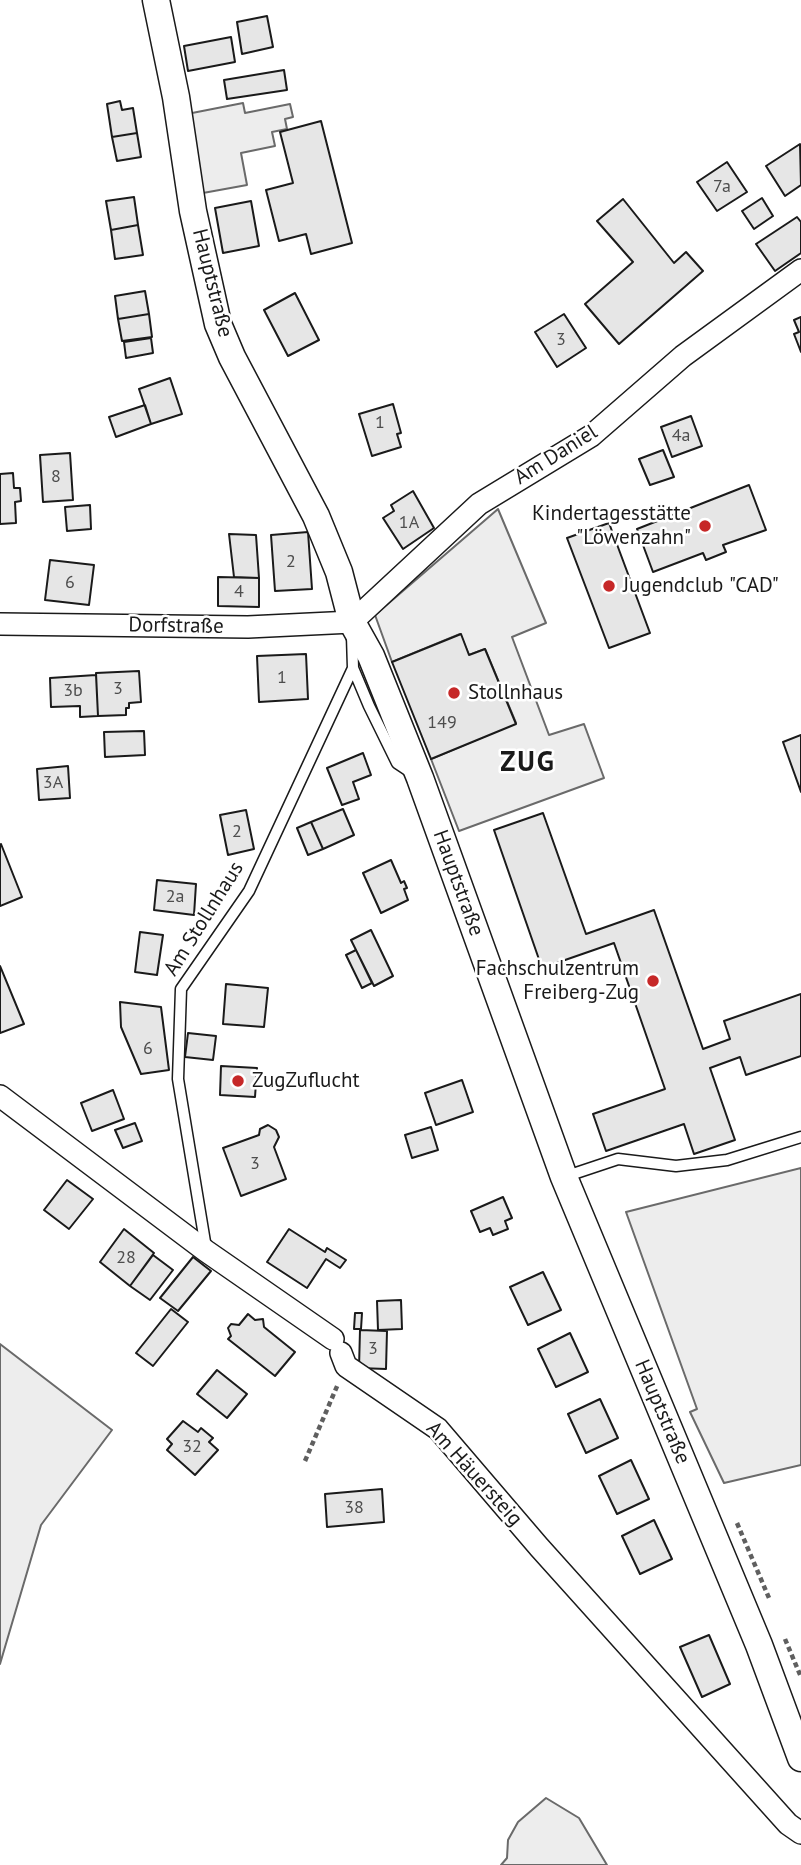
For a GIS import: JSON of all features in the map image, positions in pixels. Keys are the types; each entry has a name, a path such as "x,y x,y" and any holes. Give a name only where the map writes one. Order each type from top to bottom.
{"street":[{"name":"Hauptstraße","path":"156,0 176,97 193,211 218,324 232,357 316,516 339,572 352,622 371,656 420,778 564,1177 759,1645 801,1758"},
{"name":"Am Daniel","path":"352,622 479,504 591,436 683,356 801,270"},
{"name":"Dorfstraße","path":"0,624 248,627 352,622"},
{"name":"Am Häuersteig","path":"0,1096 438,1429 720,1750 788,1824 801,1833"}],"lane":[{"path":"352,622 353,668 381,735 397,763 420,778"},
{"name":"Am Stollnhaus","path":"206,1251 178,1079 181,989 249,891 353,668"},
{"path":"564,1177 618,1158 676,1166 727,1160 801,1137"}],"path":[{"path":"305,1461 340,1353"}],"shaded area":[{"path":"243,103 245,113 290,104 293,117 285,119 287,129 272,132 275,146 241,153 247,185 203,193 187,114"},
{"path":"498,509 546,623 512,637 549,735 584,724 604,778 459,831 431,759 516,723 485,649 469,655 460,634 392,662 375,615"},
{"path":"801,1168 801,1465 724,1483 690,1412 697,1409 626,1212"},
{"path":"0,1344 112,1430 41,1525 0,1664"},
{"path":"546,1798 579,1818 607,1865 501,1865 507,1858 508,1840 518,1822"}],"building":[{"path":"267,16 273,47 242,54 237,22"},
{"path":"231,37 235,62 188,71 184,46"},
{"path":"284,70 287,90 227,99 224,80"},
{"path":"120,101 122,110 133,108 137,133 112,137 107,104"},
{"path":"321,121 352,243 311,254 306,234 279,241 266,190 293,183 280,132"},
{"path":"137,133 141,157 117,161 112,137"},
{"path":"800,144 801,185 785,196 766,166"},
{"path":"727,162 747,192 717,211 697,182"},
{"path":"134,197 138,225 111,230 106,201"},
{"path":"762,198 773,216 754,229 742,211"},
{"path":"623,199 674,263 686,252 703,271 619,344 585,304 633,262 597,221"},
{"path":"251,201 259,246 223,253 215,208"},
{"path":"797,217 801,222 801,253 775,271 756,244"},
{"path":"138,225 143,255 115,259 111,230"},
{"path":"145,291 149,314 118,319 115,296"},
{"path":"295,293 319,340 288,356 264,310"},
{"path":"149,314 152,337 122,341 118,319"},
{"path":"564,314 586,348 557,367 535,332"},
{"path":"801,317 801,352 794,334 799,332 794,320"},
{"path":"151,338 153,353 126,358 124,342"},
{"path":"170,378 182,414 151,424 139,389"},
{"path":"393,404 401,433 397,434 401,447 372,456 359,414"},
{"path":"145,405 151,424 116,437 109,417"},
{"path":"691,416 702,446 672,457 661,427"},
{"path":"663,450 674,477 650,485 639,459"},
{"path":"70,453 73,500 43,502 40,455"},
{"path":"13,473 14,488 20,488 21,501 15,502 16,523 0,524 0,474"},
{"name":"Kindertagesstätte \"Löwenzahn\"","path":"749,485 766,530 723,545 726,552 706,560 703,553 653,572 637,529"},
{"path":"413,491 434,528 403,549 383,518 394,511 391,505"},
{"path":"90,505 91,529 67,531 65,507"},
{"name":"Jugendclub \"CAD\"","path":"609,523 650,633 609,648 567,538"},
{"path":"308,532 312,589 275,591 271,535"},
{"path":"229,534 256,535 259,578 234,577"},
{"path":"50,560 94,565 89,605 45,600"},
{"path":"218,577 259,578 259,607 218,606"},
{"name":"Stollnhaus","path":"461,634 469,655 485,649 516,724 431,759 392,662"},
{"path":"306,654 308,699 259,702 257,656"},
{"path":"139,671 141,702 129,703 126,715 98,716 96,673"},
{"path":"96,675 98,716 80,717 80,706 51,707 50,678"},
{"path":"144,731 145,755 105,757 104,732"},
{"path":"801,735 801,792 783,742"},
{"path":"363,753 371,775 353,782 359,799 342,805 327,768"},
{"path":"68,766 70,798 39,800 37,769"},
{"path":"343,809 354,835 323,849 311,822"},
{"path":"246,810 254,849 228,855 220,815"},
{"name":"Fachschulzentrum Freiberg-Zug","path":"543,813 586,934 654,910 703,1049 730,1039 724,1021 801,994 801,1056 746,1075 740,1057 710,1068 735,1140 694,1154 684,1124 606,1151 593,1114 665,1089 614,943 542,968 494,830"},
{"path":"311,822 323,849 308,855 297,828"},
{"path":"0,845 22,897 0,906"},
{"path":"391,860 401,883 404,881 407,888 404,889 408,900 381,913 363,873"},
{"path":"157,880 196,884 194,915 154,910"},
{"path":"371,930 393,976 374,986 351,940"},
{"path":"140,932 163,935 157,975 135,972"},
{"path":"356,950 372,983 362,988 346,955"},
{"path":"0,966 24,1024 0,1033"},
{"path":"226,984 268,988 264,1027 223,1024"},
{"path":"120,1002 161,1007 169,1070 141,1074 121,1027"},
{"path":"188,1033 216,1036 213,1060 185,1057"},
{"name":"ZugZuflucht","path":"221,1066 257,1068 255,1097 220,1095"},
{"path":"462,1080 473,1112 436,1125 425,1093"},
{"path":"113,1090 124,1119 92,1131 81,1103"},
{"path":"135,1123 142,1141 123,1148 115,1130"},
{"path":"268,1125 276,1130 279,1137 274,1147 286,1179 241,1196 223,1148 259,1135 260,1129"},
{"path":"431,1127 438,1150 412,1158 405,1135"},
{"path":"67,1180 93,1199 69,1229 44,1210"},
{"path":"503,1197 512,1218 505,1221 508,1229 493,1235 490,1228 480,1232 471,1211"},
{"path":"124,1229 154,1253 130,1286 100,1262"},
{"path":"289,1229 325,1252 327,1248 346,1260 340,1268 326,1259 307,1288 267,1262"},
{"path":"153,1255 173,1270 150,1300 130,1286"},
{"path":"193,1257 211,1271 178,1311 160,1298"},
{"path":"543,1272 561,1310 528,1325 510,1287"},
{"path":"401,1300 402,1329 378,1330 377,1301"},
{"path":"171,1309 188,1322 153,1366 136,1353"},
{"path":"355,1313 362,1313 361,1329 354,1329"},
{"path":"248,1314 255,1320 263,1319 264,1327 295,1352 275,1376 228,1339 231,1336 228,1328 231,1324 239,1325"},
{"path":"360,1330 387,1331 386,1369 359,1368"},
{"path":"570,1333 588,1372 556,1387 538,1349"},
{"path":"217,1370 247,1394 227,1418 197,1394"},
{"path":"600,1399 618,1438 586,1453 568,1414"},
{"path":"183,1421 198,1432 201,1428 213,1438 209,1442 218,1450 195,1475 167,1450 172,1444 167,1439"},
{"path":"631,1460 649,1499 617,1514 599,1476"},
{"path":"382,1489 384,1522 327,1527 325,1494"},
{"path":"654,1520 672,1559 640,1574 622,1536"},
{"path":"709,1635 730,1684 702,1697 680,1647"}],"place":[{"name":"Kindertagesstätte \"Löwenzahn\"","path":"705,526"},
{"name":"Jugendclub \"CAD\"","path":"609,586"},
{"name":"Stollnhaus","path":"454,693"},
{"name":"Fachschulzentrum Freiberg-Zug","path":"653,981"},
{"name":"ZugZuflucht","path":"238,1081"}],"district":[{"name":"ZUG","path":"528,763"}]}
